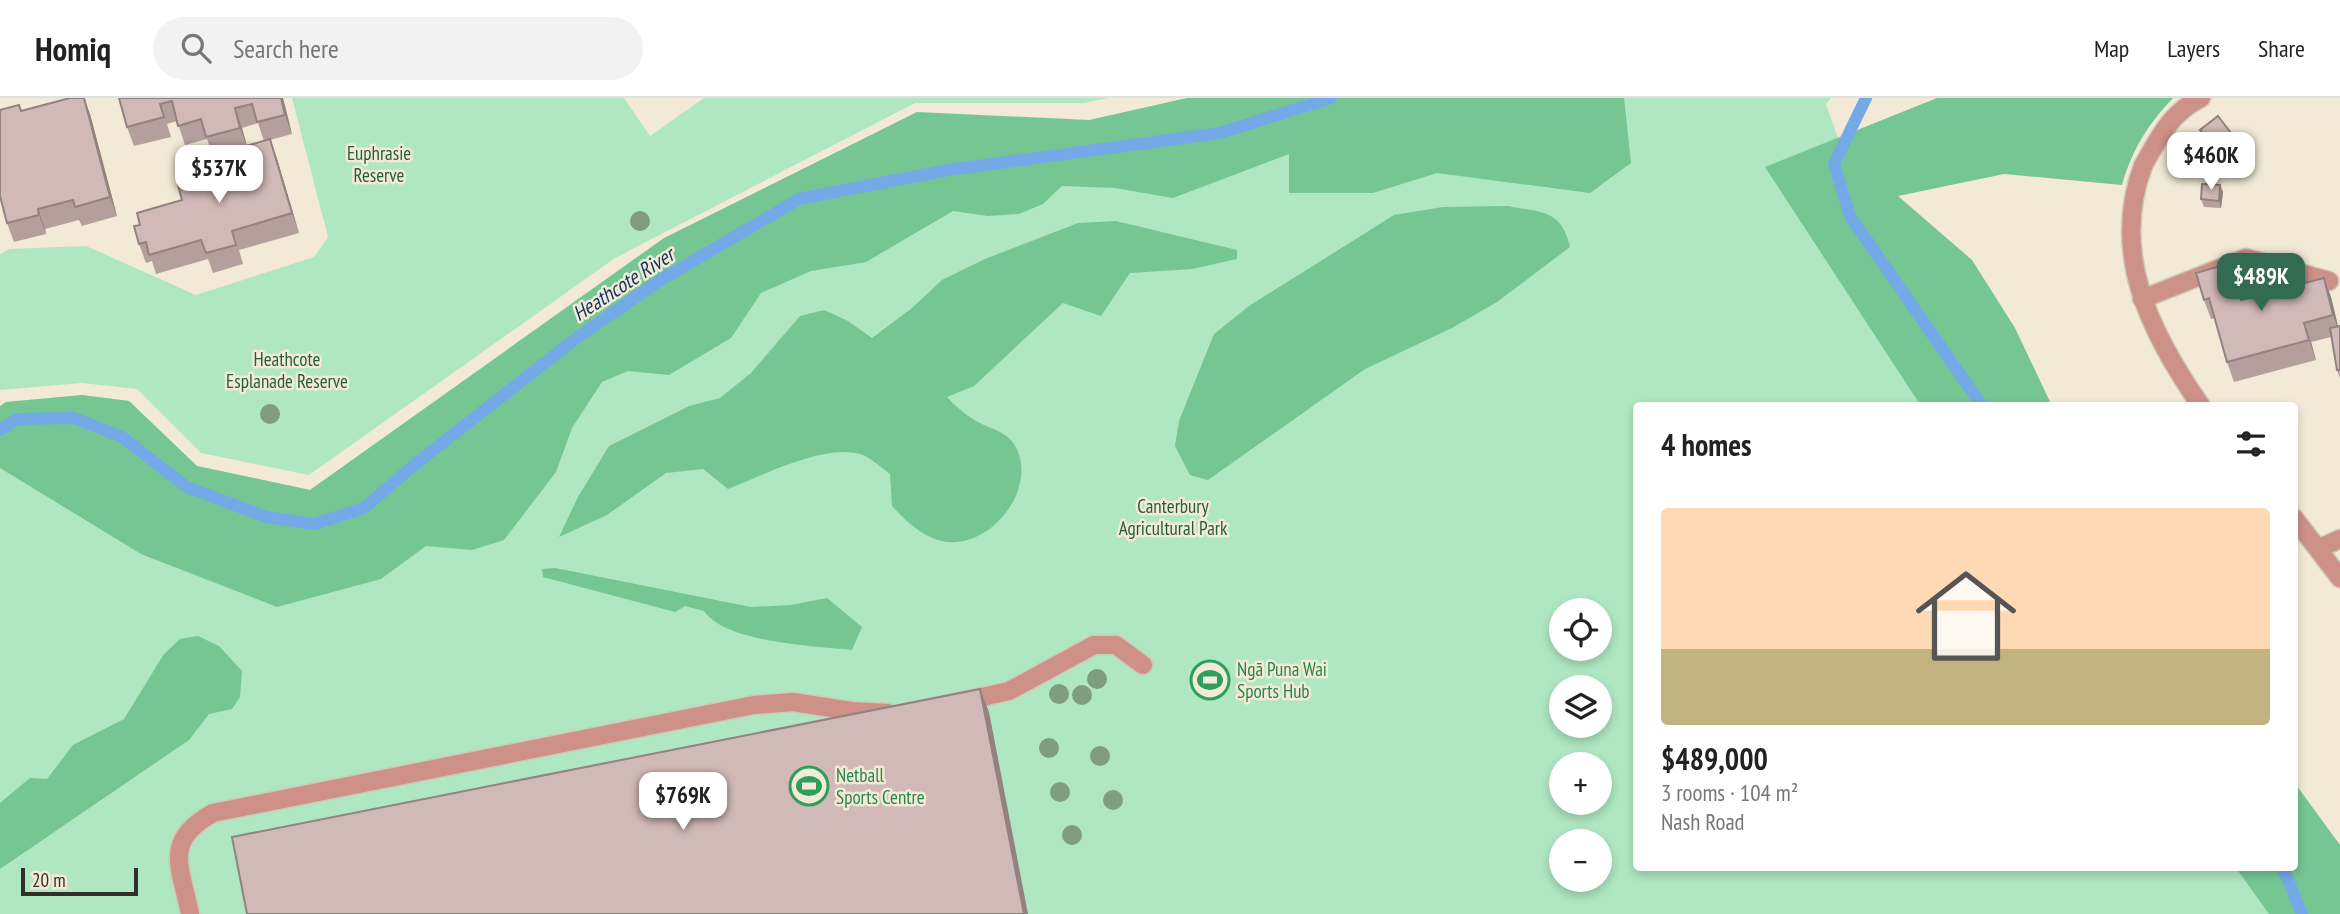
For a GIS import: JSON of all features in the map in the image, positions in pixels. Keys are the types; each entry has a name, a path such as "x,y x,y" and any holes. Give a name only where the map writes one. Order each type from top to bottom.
{"street":[{"path":"2199,402 2162,343 2138,290 2130,235 2136,187 2143,166 2165,126 2189,104 2201,98"},
{"path":"2142,299 2246,258 2329,281"},
{"path":"2298,523 2340,578"},
{"path":"2319,548 2340,539"},
{"path":"938,706 1009,691 1094,646 1116,646 1143,665"},
{"path":"190,914 178,854 183,834 196,822 224,810 754,705 793,702 850,711 913,710"}],"green space":[{"name":"Heathcote Esplanade Reserve","path":"292,98 624,98 650,136 704,98 1108,98 1084,103 915,103 615,258 309,475 201,453 137,389 82,383 0,390 0,254 9,249 86,246 196,295 314,257 328,237"},
{"path":"1187,98 1624,98 1631,163 1590,193 1437,173 1373,193 1289,193 1289,154 1173,198 1115,188 1062,186 1043,204 1019,214 988,216 953,211 866,262 811,271 761,293 731,338 669,375 628,371 602,382 572,428 556,472 504,540 472,550 426,546 381,579 277,607 141,554 0,468 0,406 6,402 82,395 129,401 197,466 310,490 664,238 917,112 1089,120"},
{"name":"Canterbury Agricultural Park","path":"1228,98 1831,98 1826,104 1839,141 2016,402 1633,402 1633,871 2298,869 2340,880 2340,914 0,914 0,406 6,402 82,395 129,401 197,466 310,490 664,238 1087,129"},
{"path":"1937,98 2173,98 2142,138 2122,185 2004,174 1898,196 1972,260 2015,328 2050,402 1918,402 1765,167"},
{"path":"1508,206 1540,212 1555,219 1566,235 1570,247 1497,302 1452,328 1365,369 1208,480 1190,475 1175,446 1179,421 1214,334 1249,306 1394,215 1443,207"},
{"path":"1116,221 1237,250 1237,259 1192,269 1130,273 1101,316 1063,303 974,386 947,397 971,418 1009,438 1019,455 1019,488 1001,519 987,531 972,539 955,542 938,540 925,534 892,506 890,474 863,455 848,452 795,462 728,489 703,469 666,473 607,515 559,537 578,497 609,446 689,406 720,398 751,373 800,316 824,310 848,321 872,338 912,308 942,280 985,259 1078,223"},
{"path":"555,568 751,607 791,605 827,598 862,627 852,650 772,641 731,630 715,622 704,611 685,606 675,612 543,577 542,569"},
{"path":"198,636 219,646 242,671 240,697 232,709 209,714 189,740 0,869 0,803 30,778 47,779 73,745 124,719 164,654 180,639"},
{"path":"2298,787 2340,845 2340,914 2269,914 2238,871 2298,871"}],"building":[{"path":"70,98 84,98 110,197 75,207 73,200 38,209 39,215 7,223 0,196 0,110 19,105 21,111"},
{"path":"119,98 281,98 285,115 257,122 252,104 235,108 240,128 206,137 201,119 178,126 172,101 160,104 164,117 127,127"},
{"path":"2218,116 2231,133 2214,146 2200,130"},
{"path":"270,139 292,213 232,231 236,245 206,253 201,240 149,255 146,242 139,244 134,226 140,225 137,213 182,200 178,185 238,168 233,150"},
{"path":"2202,184 2220,185 2219,201 2201,199"},
{"path":"2231,263 2241,300 2324,278 2333,315 2304,323 2309,340 2227,362 2209,298 2204,300 2196,273"},
{"path":"2340,326 2340,370 2337,370 2330,328"},
{"name":"Netball Sports Centre","path":"980,689 1024,914 247,914 232,837"}],"waterway":[{"name":"Heathcote River","path":"0,430 17,419 74,418 122,437 187,487 266,517 315,524 364,508 413,466 575,339 659,281 799,199 948,170 1220,133 1331,98"},
{"path":"1866,98 1834,164 1850,216 1979,402"},
{"path":"2284,871 2302,914"}],"place":[{"name":"Ngā Puna Wai Sports Hub","path":"1210,680"},
{"name":"Netball Sports Centre","path":"809,786"}],"park label":[{"name":"Euphrasie Reserve","path":"379,164"}]}
